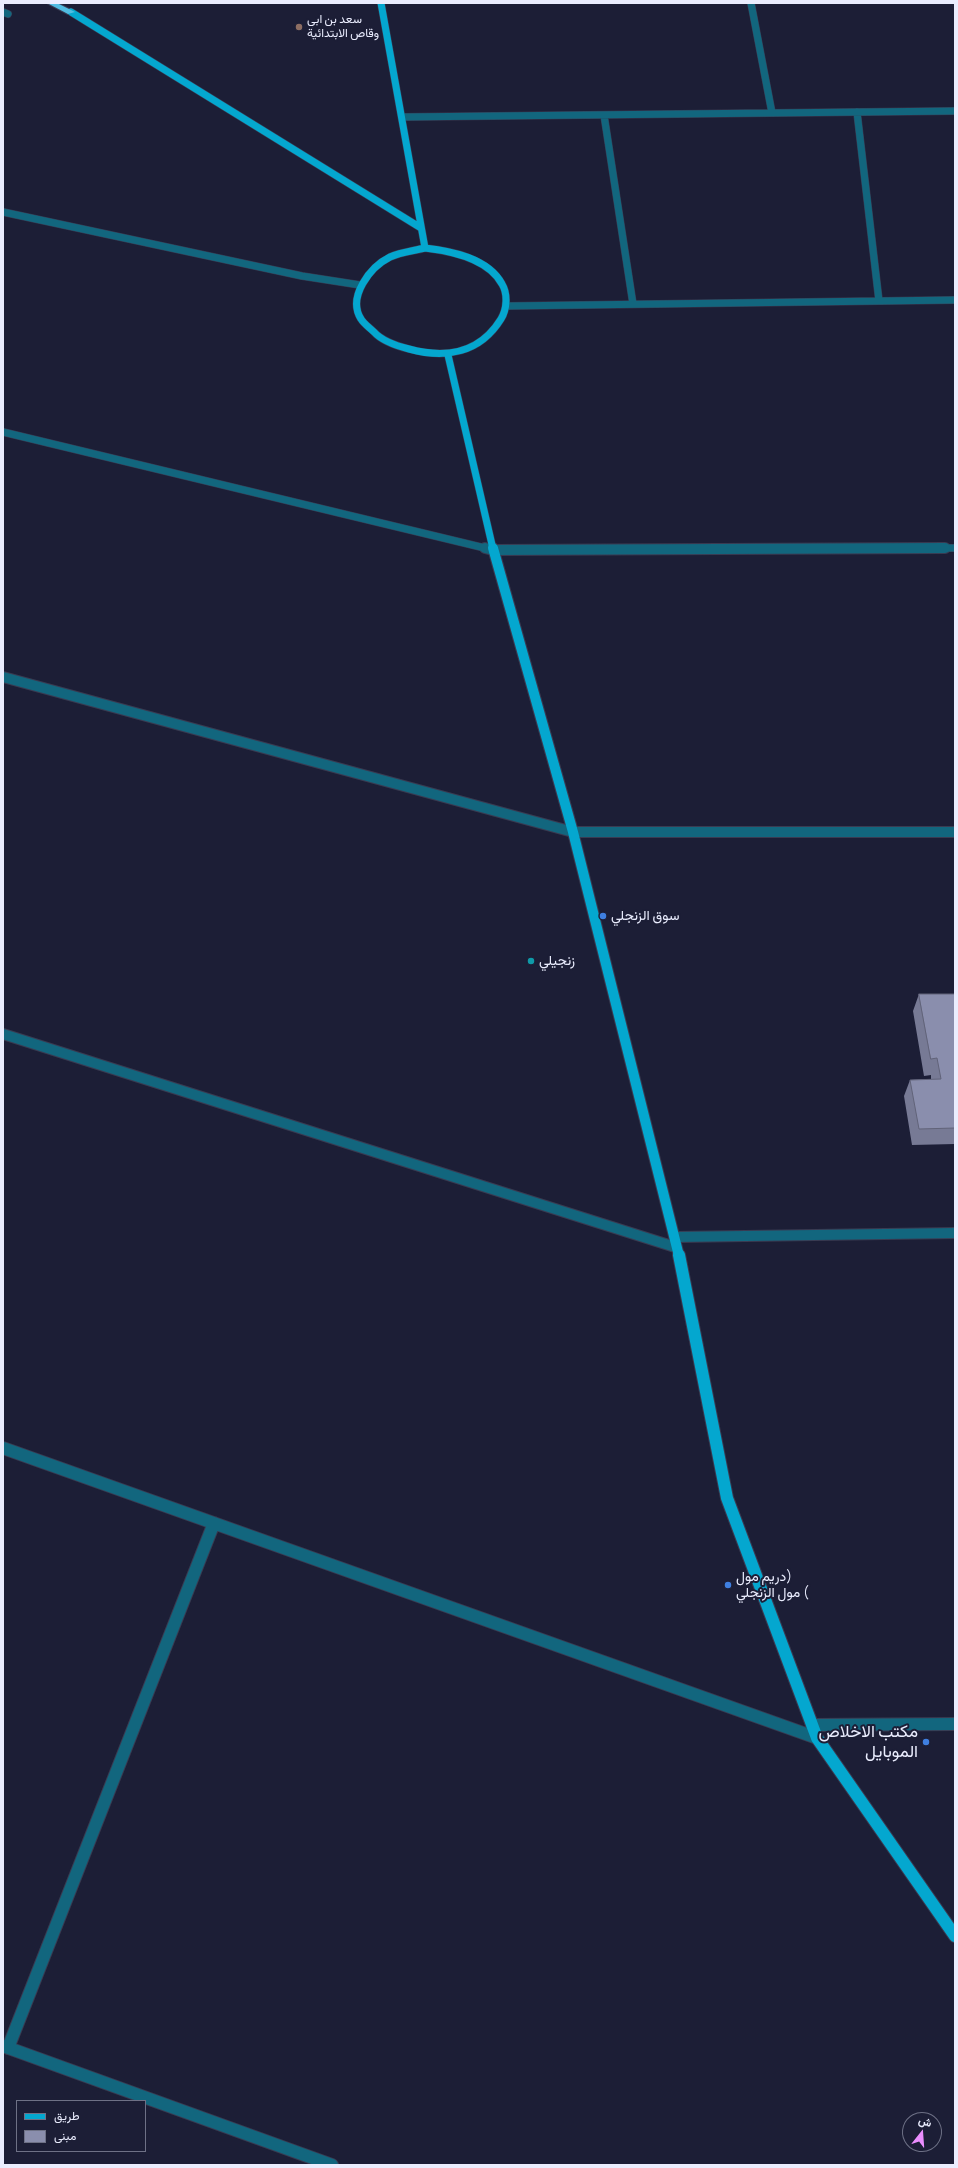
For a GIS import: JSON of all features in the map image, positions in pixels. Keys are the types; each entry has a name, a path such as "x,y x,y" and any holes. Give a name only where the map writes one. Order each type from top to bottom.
{"highway":[{"path":"51,3 71,12"},
{"path":"57,3 71,12"}],"main road":[{"path":"381,3 425,248"},
{"path":"71,12 421,228"},
{"path":"425,248 445,250 471,258 492,271 504,288 507,306 502,322 489,336 471,348 448,355 420,354 395,346 375,334 362,319 356,302 360,285 372,269 392,256 425,248"},
{"path":"448,355 493,550 573,832 675,1242 727,1498 817,1738 955,1936"}],"street":[{"path":"752,3 772,113"},
{"path":"402,117 955,111"},
{"path":"857,112 879,301"},
{"path":"604,115 633,304"},
{"path":"3,212 302,276 360,285"},
{"path":"507,306 955,300"},
{"path":"3,432 493,550 955,548"},
{"path":"3,677 573,832 955,832"},
{"path":"3,1034 675,1242 955,1233"},
{"path":"3,1448 817,1738"},
{"path":"214,1523 5,2047 332,2165"},
{"path":"812,1725 955,1724"}],"building":[{"path":"919,994 955,994 955,1128 919,1129 910,1080 941,1079 937,1058 931,1059"}],"place":[{"name":"سعد بن ابي وقاص الابتدائية","path":"299,27"},
{"name":"سوق الزنجلي","path":"603,916"},
{"name":"زنجيلي","path":"531,961"},
{"name":"دريم مول) مول الزنجلي (","path":"728,1585"},
{"name":"مكتب الاخلاص الموبايل","path":"926,1742"}]}
